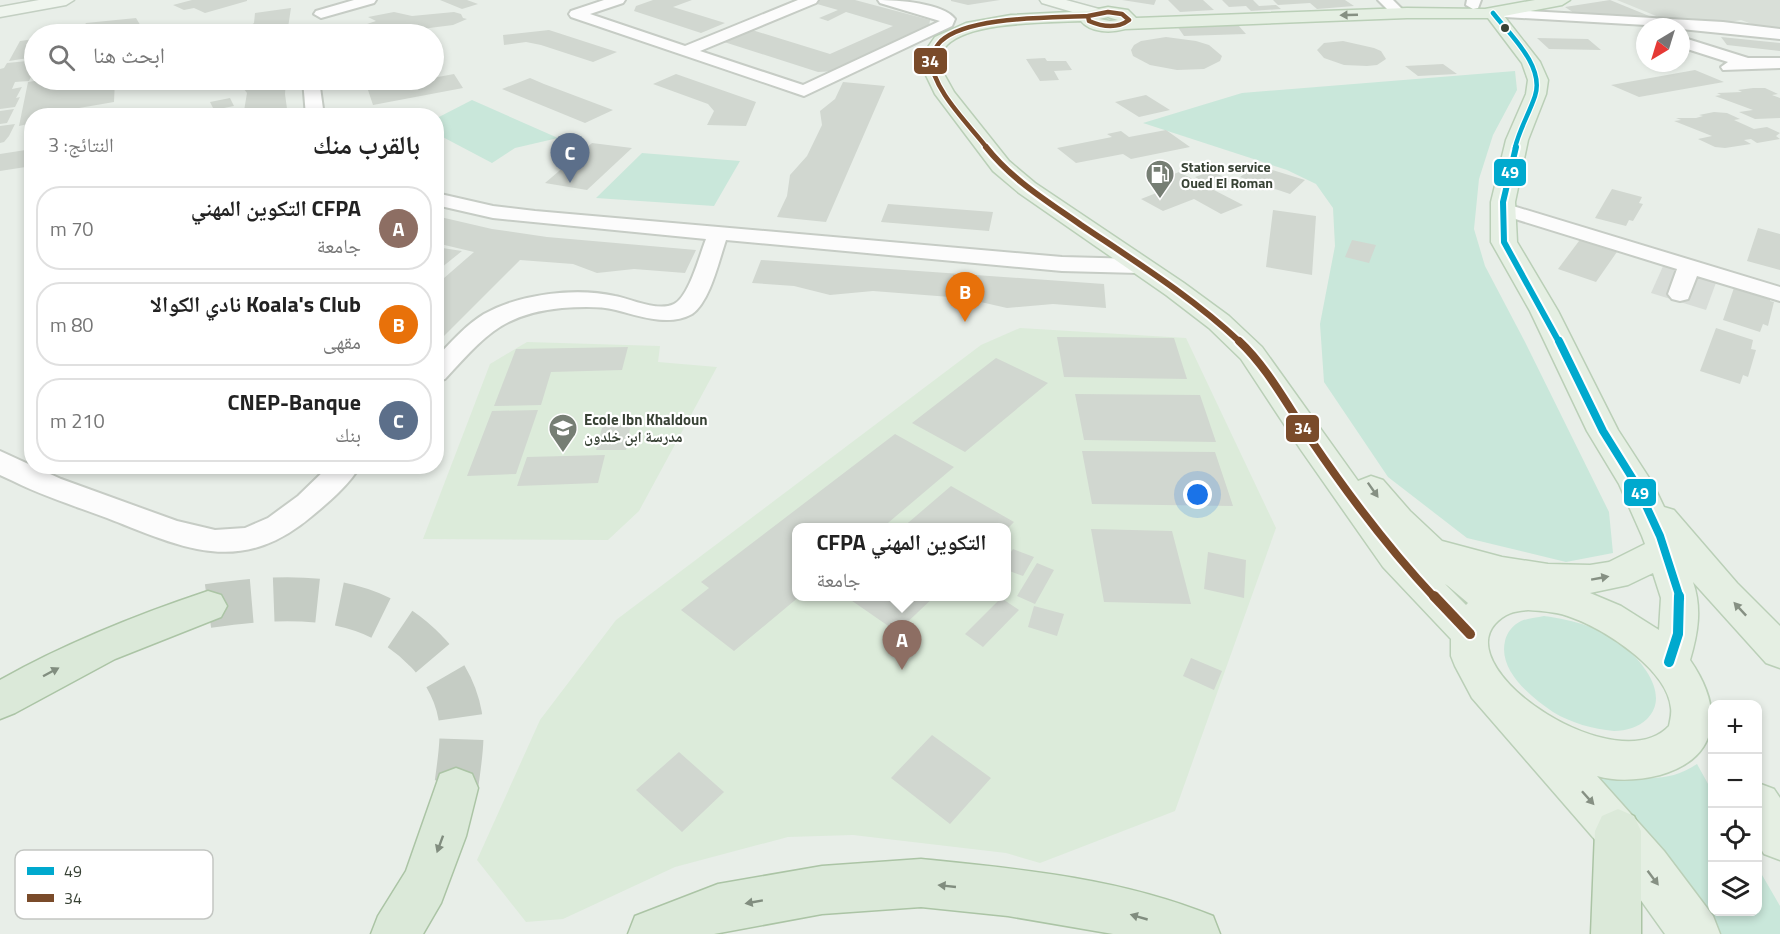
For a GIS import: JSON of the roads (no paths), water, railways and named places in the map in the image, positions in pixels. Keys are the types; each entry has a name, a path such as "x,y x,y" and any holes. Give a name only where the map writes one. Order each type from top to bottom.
{"highway":[{"path":"0,701 50,672 109,643 159,622 208,606"},
{"path":"396,934 424,886 443,836 456,788"},
{"path":"1616,934 1618,831"},
{"path":"653,934 718,908 822,890 921,883 1008,892 1104,907 1195,934"}],"main road":[{"path":"0,10 47,0"},
{"path":"0,10 66,0"},
{"path":"1048,0 1104,18"},
{"path":"1470,634 1396,557 1312,442 1252,353 1219,322 1027,188 1001,166 945,94 931,67 930,57 942,40 954,33 980,25 1011,20 1228,19 1403,13 1432,15 1487,5 1562,0"},
{"path":"980,25 992,18 1028,8 1030,4 1028,1"},
{"path":"1487,5 1531,62 1538,80 1536,94 1527,111 1518,141 1503,209 1504,242 1544,311 1604,431 1635,484 1664,549 1680,598 1678,634 1669,662"},
{"path":"1104,18 994,29 965,41 956,49 952,67 999,140 1020,160 1215,295 1249,324 1272,351 1386,509 1421,543 1494,603"},
{"path":"1635,484 1682,544 1780,652"},
{"path":"1421,543 1463,561 1494,570 1586,580 1629,570 1664,549"},
{"path":"1507,709 1539,733 1576,751 1615,760 1649,760 1676,749 1690,730 1702,722 1682,681 1669,662 1644,638 1613,618 1580,604 1548,597 1518,596 1494,603 1478,615 1470,634 1472,657 1484,683 1507,709 1618,831 1695,934"},
{"path":"1761,808 1780,838"}],"street":[{"path":"321,14 369,0"},
{"path":"618,0 576,14 804,91 947,23 948,19 885,0"},
{"path":"685,51 811,0"},
{"path":"1385,0 1403,13"},
{"path":"1487,5 1620,22 1723,27 1780,34"},
{"path":"1620,22 1636,27"},
{"path":"1690,45 1747,63"},
{"path":"1721,69 1747,63 1780,63"},
{"path":"312,90 314,108"},
{"path":"444,201 493,212 535,217 1062,264 1139,266"},
{"path":"1503,209 1780,294"},
{"path":"444,365 479,329 501,315 526,308 573,301 606,302 660,313 678,310 691,303 718,234"},
{"path":"1680,294 1689,266"},
{"path":"0,461 24,474"},
{"path":"25,474 197,538 229,543 254,536 284,523 309,505 338,474"}],"tunnel":[{"path":"208,606 266,600 296,599 324,602 352,607 378,617 403,631 438,665 455,698 460,715 461,733 456,788"}],"place":[{"name":"CNEP-Banque","path":"570,183"},
{"name":"Station service Oued El Roman","path":"1160,200"},
{"name":"Koala's Club نادي الكوالا","path":"965,322"},
{"name":"Ecole Ibn Khaldoun مدرسة ابن خلدون","path":"563,454"},
{"name":"CFPA التكوين المهني","path":"902,670"}]}
